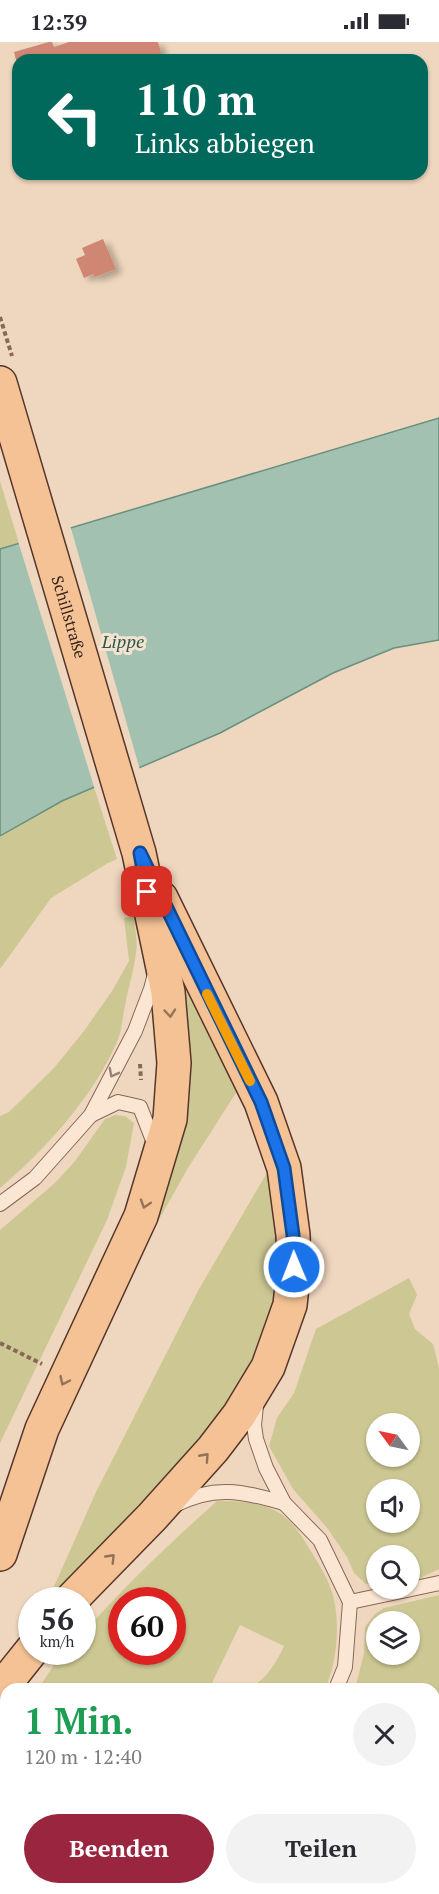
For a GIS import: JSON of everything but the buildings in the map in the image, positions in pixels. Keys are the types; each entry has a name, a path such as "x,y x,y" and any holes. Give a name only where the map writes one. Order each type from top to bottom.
{"main road":[{"name":"Schillstraße","path":"0,383 140,853"},
{"path":"0,1554 42,1429 141,1216 170,1119 174,1063 168,992 140,853"},
{"path":"84,1587 152,1517 213,1449 239,1415 268,1367 290,1305 294,1267 293,1235 284,1168 261,1102 140,853"},
{"path":"6,1683 20,1665"}],"lane":[{"path":"0,1203 35,1178 91,1115 135,1031 151,989 159,952"},
{"path":"91,1115 118,1102 140,1107 160,1158"},
{"path":"268,1367 256,1403 254,1425 256,1439 266,1468 284,1503 320,1540 350,1602 345,1667 338,1683"},
{"path":"152,1517 185,1499 215,1491 244,1492 284,1503"},
{"path":"350,1602 439,1583"}],"path":[{"path":"0,1343 43,1364"}],"shaded area":[{"path":"0,481 19,543 0,549"},
{"path":"94,787 117,859 51,898 0,969 0,836 62,801"},
{"path":"134,916 137,944 134,966 120,1034 107,1063 81,1102 50,1140 0,1188 0,1116 9,1112 54,1068 112,991 129,961 124,918"},
{"path":"170,956 241,1085 188,1168 139,1255 166,1185"},
{"path":"115,1115 125,1116 134,1123 126,1167 107,1220 0,1443 0,1230 56,1182 75,1161 105,1119"},
{"path":"268,1171 276,1180 279,1270 269,1326 240,1396 70,1587 54,1587 96,1492 199,1289"},
{"path":"409,1278 417,1295 409,1314 415,1329 433,1344 439,1368 439,1569 420,1578 420,1545 366,1545 366,1584 354,1573 347,1557 328,1529 293,1489 269,1446 277,1418 294,1393 316,1329"},
{"path":"217,1501 251,1503 278,1512 289,1520 306,1542 331,1589 336,1613 337,1639 333,1666 327,1683 258,1683 273,1666 284,1646 240,1625 212,1683 42,1683 54,1665 96,1665 96,1619 108,1606 108,1665 186,1665 186,1587 126,1587"},
{"path":"439,1595 439,1683 356,1683 364,1653 365,1627 366,1665 420,1665 420,1611 380,1611"}],"water":[{"name":"Lippe","path":"439,418 439,640 394,648 333,673 220,733 62,801 0,836 0,549"}],"pier":[{"path":"70,525 140,770 95,790 18,541"}],"slow traffic":[{"path":"207,994 250,1081"}],"route":[{"path":"147,892 140,853 261,1102 284,1168 293,1235 294,1267"}]}
